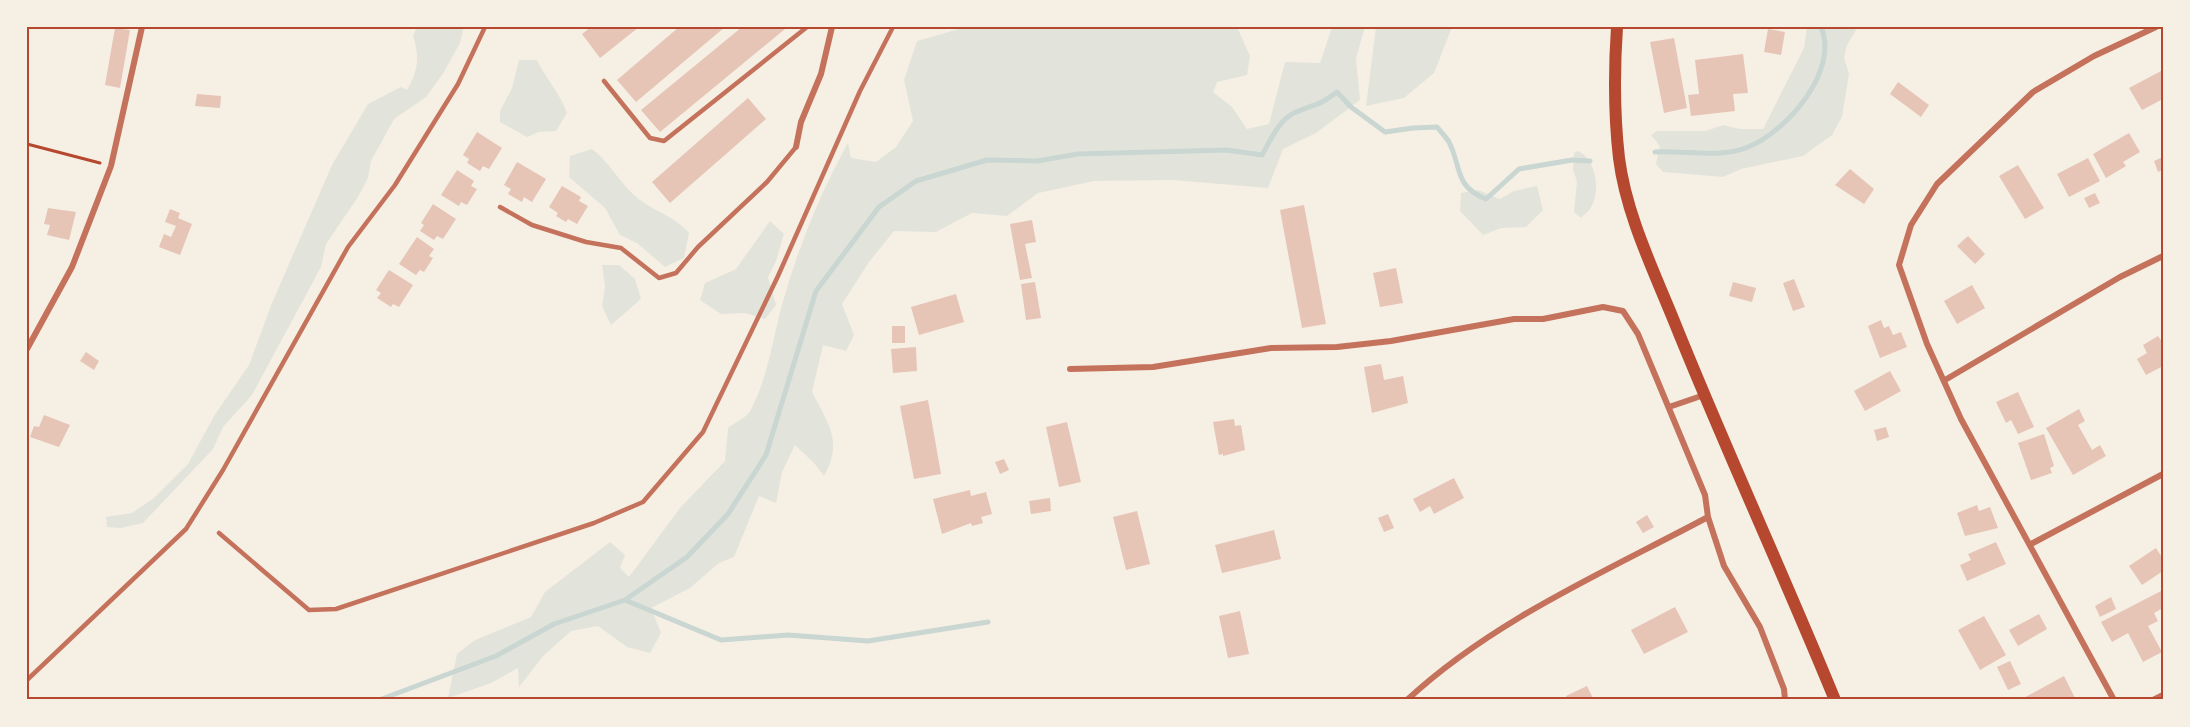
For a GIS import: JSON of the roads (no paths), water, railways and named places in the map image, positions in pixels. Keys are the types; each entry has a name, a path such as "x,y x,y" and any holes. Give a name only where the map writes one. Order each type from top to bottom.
{"main road":[{"path":"1617,27 1613,80 1619,160 1631,208 1655,276 1704,395 1776,557 1835,700"}],"street":[{"path":"27,349 72,267 111,166 142,27"},
{"path":"796,147 801,122 821,74 832,27"},
{"path":"2114,700 1961,419 1928,344 1899,265 1911,225 1937,184 2033,92 2094,56 2156,27"},
{"path":"1945,380 2120,277 2163,256"},
{"path":"1070,369 1153,367 1271,348 1337,347 1391,341 1514,319 1543,319 1603,307 1623,311 1638,334 1669,407 1705,495 1707,517 1724,566 1760,627 1784,689 1785,700"},
{"path":"1669,407 1704,395"},
{"path":"2031,544 2163,474"},
{"path":"1407,700 1432,677 1470,649 1551,600 1707,517"},
{"path":"2153,700 2163,695"}],"lane":[{"path":"27,680 186,529 223,470 348,247 395,185 458,84 485,27"},
{"path":"604,81 650,138 664,141 807,27"},
{"path":"219,533 309,610 336,609 594,522 643,502 703,432 778,276 860,91 893,27"},
{"path":"500,207 532,225 586,242 621,248 659,278 676,273 698,247 767,182 796,147"}],"waterway":[{"path":"1655,152 1726,153 1737,151 1763,139 1778,128 1806,98 1816,80 1823,62 1825,44 1821,27"},
{"path":"379,700 496,656 554,624 625,600 687,557 728,514 766,455 816,291 879,207 916,181 987,160 1037,161 1078,154 1227,150 1262,155 1275,131 1289,116 1337,92 1351,107 1385,132 1437,127 1449,142 1464,182 1476,194 1486,199 1519,169 1572,160 1590,161"},
{"path":"625,600 721,640 788,635 868,641 988,622"},
{"path":"321,700 328,700"}]}
